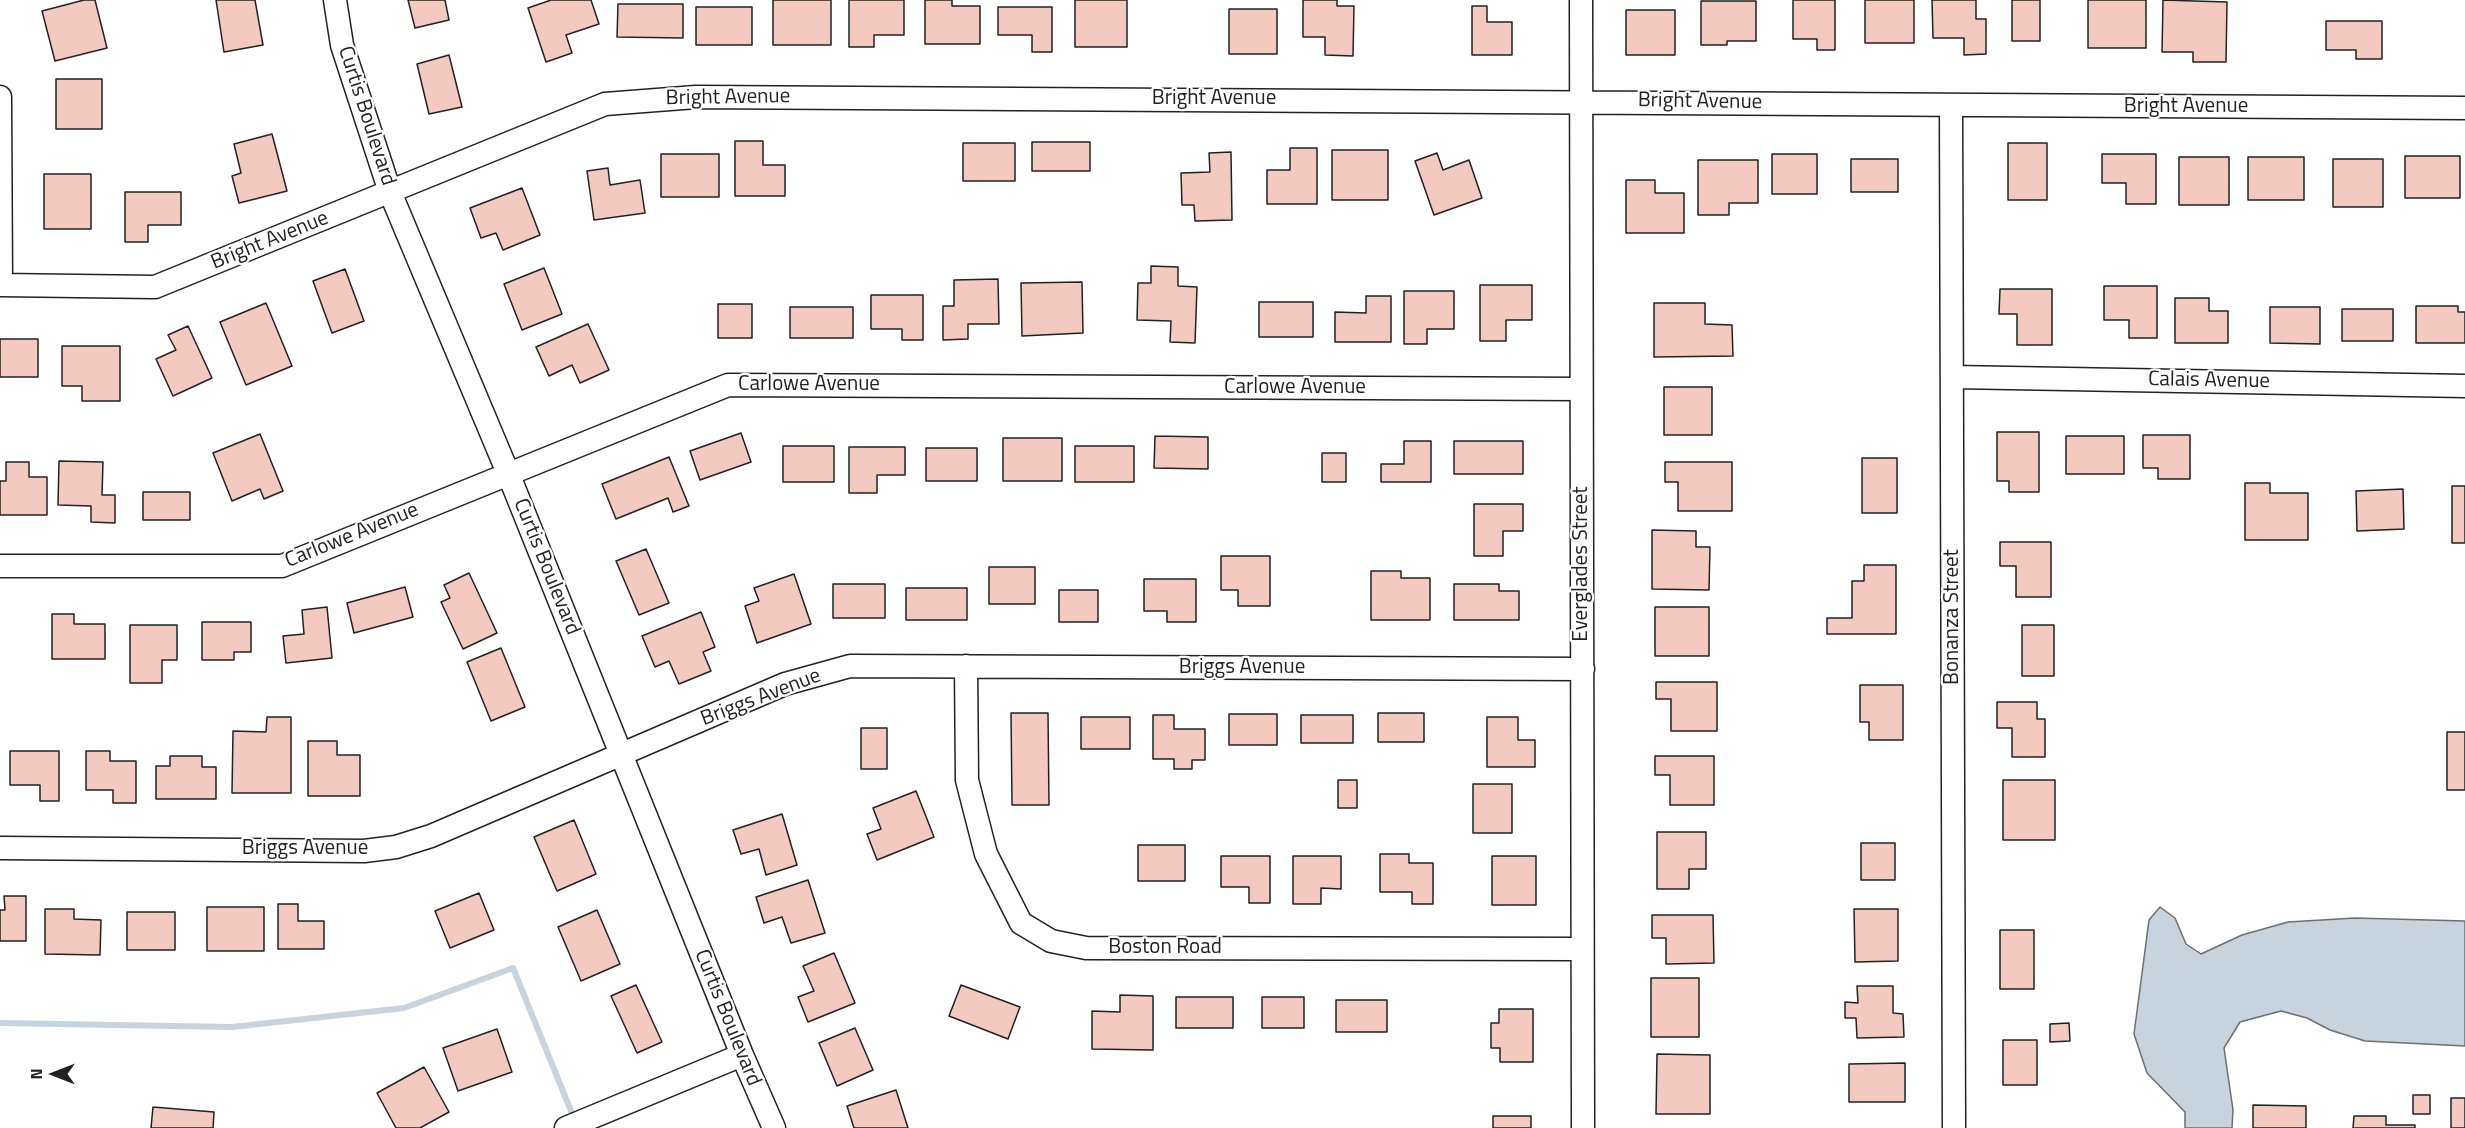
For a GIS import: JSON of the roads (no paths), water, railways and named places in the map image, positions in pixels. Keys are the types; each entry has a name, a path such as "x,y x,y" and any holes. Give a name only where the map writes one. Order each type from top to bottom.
{"street":[{"name":"Curtis Boulevard","path":"335,0 342,45 390,192 508,473 742,1055 774,1128"},
{"name":"Everglades Street","path":"1581,0 1583,1128"},
{"path":"0,97 1,285"},
{"name":"Bright Avenue","path":"1,285 155,287 605,104 696,97 1582,100 1951,106 2465,108"},
{"name":"Bonanza Street","path":"1951,106 1954,1128"},
{"name":"Calais Avenue","path":"1953,377 2465,386"},
{"name":"Carlowe Avenue","path":"0,566 282,566 728,385 1581,390"},
{"name":"Briggs Avenue","path":"0,848 364,851 396,847 430,836 785,684 850,666 1583,669"},
{"name":"Boston Road","path":"966,666 967,780 986,854 1021,923 1051,941 1086,948 1582,949"},
{"path":"566,1128 742,1055"}],"waterway":[{"path":"0,1023 232,1027 404,1008 513,968 571,1111"}]}
